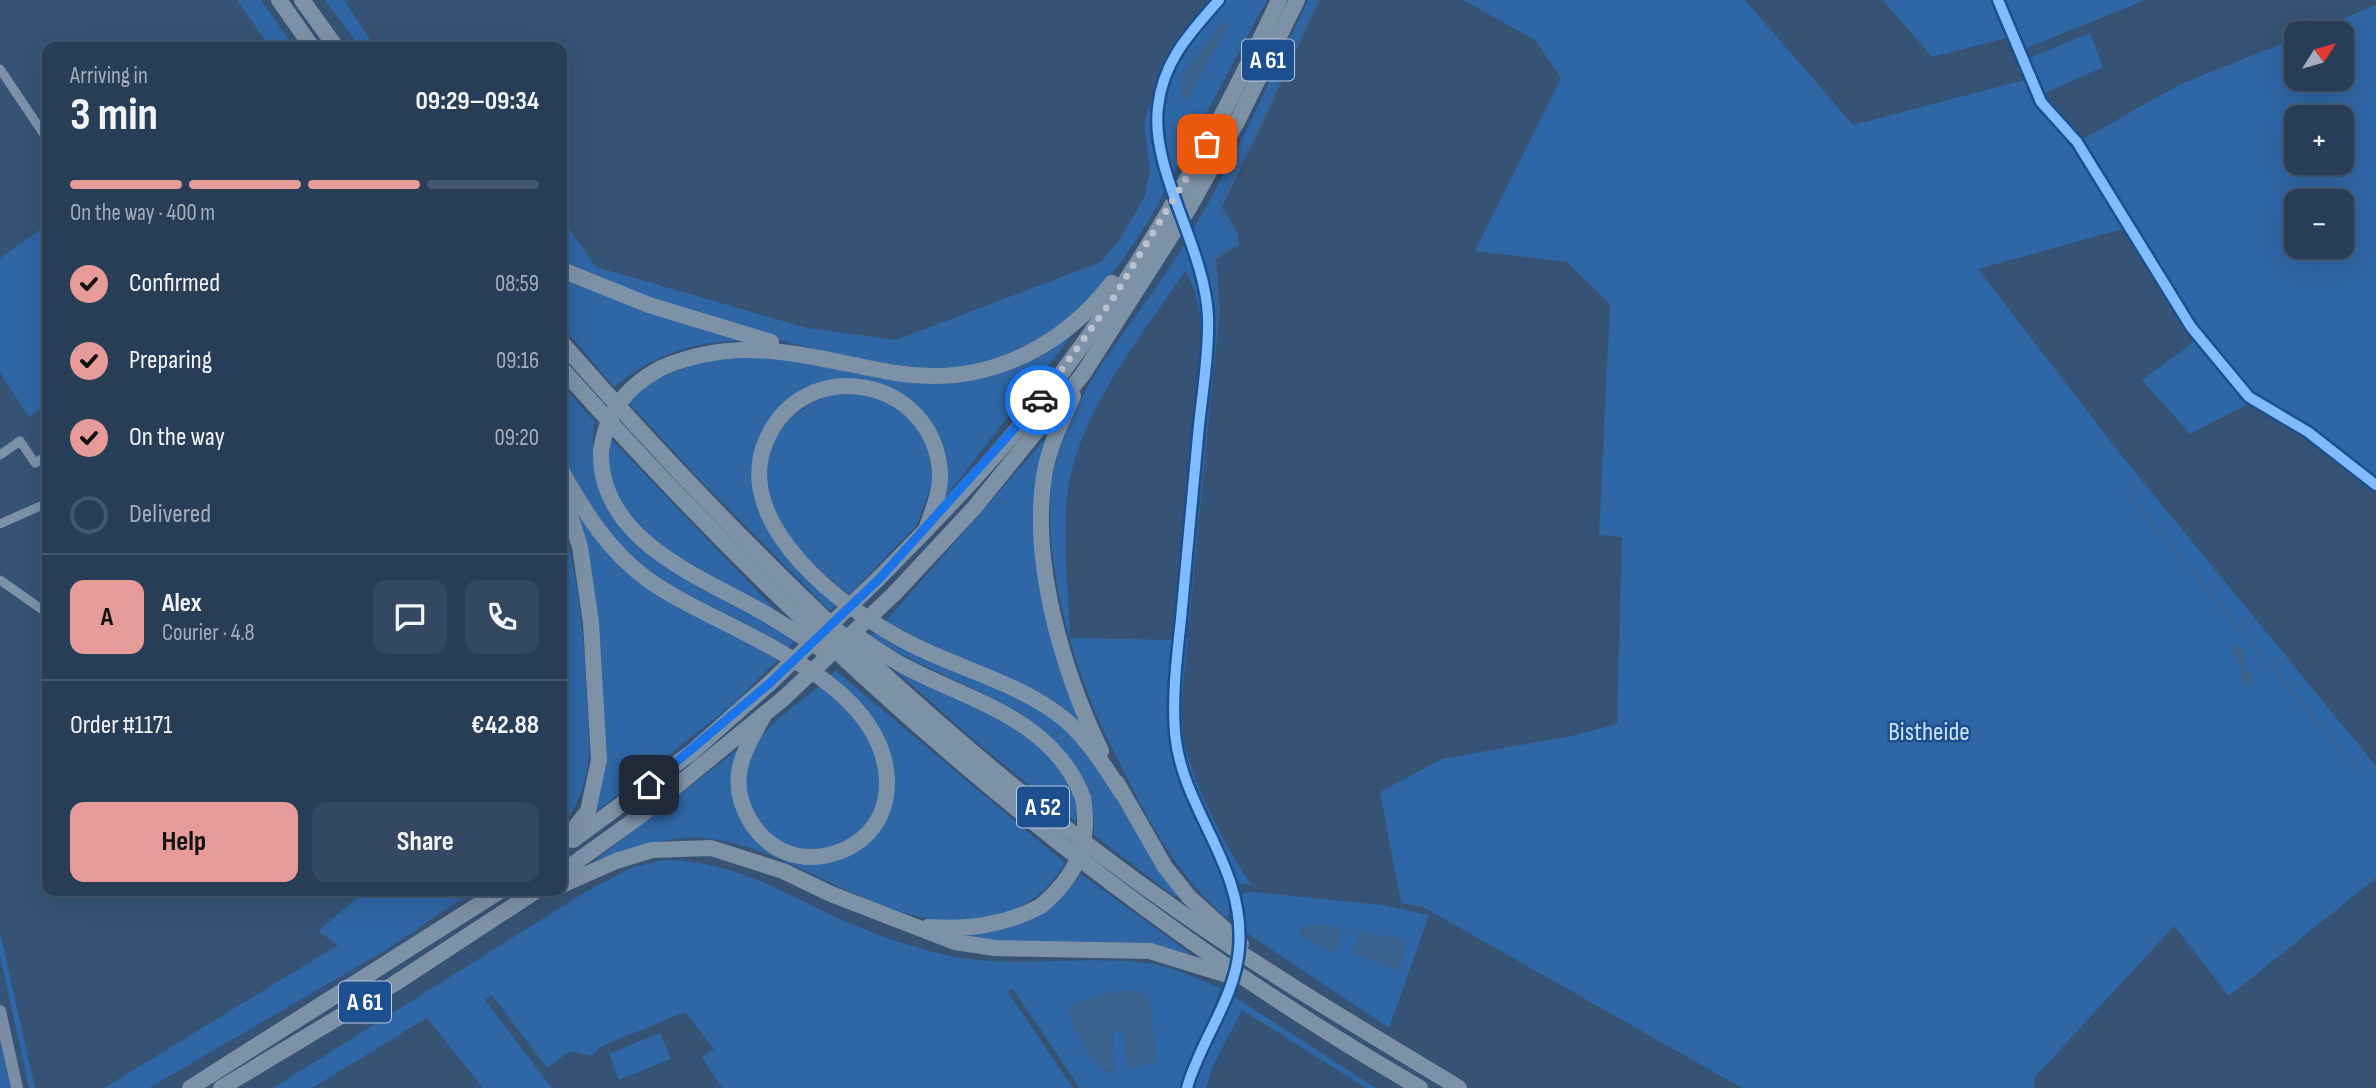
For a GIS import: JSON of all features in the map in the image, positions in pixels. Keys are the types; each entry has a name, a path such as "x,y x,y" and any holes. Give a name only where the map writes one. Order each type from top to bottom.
{"highway":[{"path":"279,0 309,42"},
{"path":"302,0 332,42"},
{"name":"A 61","path":"567,842 691,753 771,682 880,578 1036,407 1083,342 1167,213 1221,119 1279,0"},
{"name":"A 61","path":"567,868 640,816 784,698 895,593 974,508 1083,374 1189,208 1238,120 1297,0"},
{"path":"567,272 649,305 831,358 899,373 953,375 1010,364 1050,342 1085,314 1167,213"},
{"name":"A 52","path":"567,348 672,462 819,610 888,678 976,754 1177,911 1285,983 1459,1088"},
{"path":"831,358 762,348 734,348 684,358 642,378 621,399 606,425 601,451 605,487 614,507 661,555 775,619 858,674"},
{"name":"A 52","path":"567,374 693,512 858,674 986,786 1249,982 1420,1088"},
{"path":"1083,374 1053,440 1042,496 1041,524 1052,601 1073,682 1088,723 1122,793 1165,867 1189,897 1285,983"},
{"path":"926,530 939,491 936,451 929,433 902,402 863,386 845,386 810,396 778,421 766,443 760,490 773,524 810,570 861,614 908,643 1004,684 1056,713 1082,737 1122,793"},
{"path":"567,480 597,529 618,555 667,592 760,638 798,663 838,693 863,721 883,757 887,790 879,818 862,838 840,852 814,857 788,853 758,832 745,811 738,786 746,751 764,715"},
{"path":"567,506 580,547 591,623 598,760 588,811 567,839"},
{"path":"819,610 904,667 1005,713 1030,729 1060,755 1077,780 1083,798 1087,834 1081,857 1060,890 1041,906 1018,918 974,928 905,924"},
{"path":"567,883 616,861 652,850 711,848 783,872 954,942 995,948 1150,951 1249,982"},
{"name":"A 61","path":"190,1088 492,896"},
{"name":"A 61","path":"221,1088 507,913 530,896"},
{"path":"507,913 540,896"}],"street":[{"path":"1170,181 1157,134 1157,107 1162,82 1183,40 1219,0"},
{"path":"0,69 42,132"},
{"path":"1187,1088 1192,1070 1235,975 1239,950 1234,889 1223,858 1184,775 1175,733 1178,648 1208,338 1205,290 1191,238"},
{"path":"0,455 20,441 35,463 42,459"},
{"path":"0,524 42,505"},
{"path":"0,580 42,610"},
{"path":"0,1011 17,1088"}],"green space":[{"path":"237,0 261,0 290,42 266,42"},
{"path":"325,0 344,0 372,42 356,42"},
{"path":"1223,0 1267,0 1174,173 1161,121 1168,79 1191,40"},
{"path":"1308,0 1320,0 1222,207 1238,234 1239,245 1216,259 1220,311 1214,367 1199,366 1201,329 1198,305 1185,271 1127,355 1093,413 1071,476 1066,509 1070,638 1175,640 1171,714 1175,758 1189,798 1218,856 1225,877 1229,897 1228,919 1192,883 1162,841 1136,796 1099,721 1075,657 1065,623 1053,555 1051,490 1060,449 1084,393 1194,228 1246,131"},
{"name":"Bistheide","path":"1463,0 1745,0 1853,125 2028,79 2039,104 2074,144 2126,228 1978,269 2122,456 2376,766 2376,878 2229,996 2174,926 2035,1077 2034,1088 1742,1088 1423,907 1401,903 1380,792 1442,759 1571,736 1617,724 1622,537 1599,535 1610,304 1567,262 1475,251 1561,78 1535,40"},
{"path":"1883,0 1994,0 2010,37 1932,57"},
{"path":"2000,0 2145,0 2022,50"},
{"path":"2376,5 2376,482 2310,430 2247,391 2173,295 2079,141 2181,84 2284,43 2284,91 2354,91 2354,21 2337,21"},
{"path":"2090,33 2103,67 2041,95 2026,59"},
{"path":"1163,62 1153,122 1166,182 1159,203 1113,273 1082,306 1042,338 996,360 953,367 900,365 841,355 716,320 567,265 567,226 596,267 807,328 896,340 1101,262 1120,239 1145,196 1150,171 1144,124"},
{"path":"42,229 42,408 29,417 0,373 0,258"},
{"path":"567,275 742,340 690,347 674,352 644,366 614,387 567,332"},
{"path":"1079,326 936,509 943,485 916,411 843,382 774,420 758,496 838,603 830,611 701,481 627,401 650,380 731,352 971,378"},
{"path":"2198,339 2252,402 2190,434 2142,380"},
{"path":"567,390 594,421 593,456 598,486 611,513 633,540 796,640 788,648 691,599 627,558 581,500 567,472"},
{"path":"838,393 861,393 884,399 918,427 928,451 933,481 917,525 849,595 810,561 785,532 769,500 766,479 768,459 774,441 784,425 817,401"},
{"path":"1053,430 1037,527 1088,732 886,621"},
{"path":"611,439 783,618 694,570 665,550 639,527 620,502 610,472"},
{"path":"568,495 599,542 781,657 732,705 587,819 602,738"},
{"path":"567,539 573,564 585,657 589,748 587,772 567,819"},
{"path":"878,629 1047,711 1088,751 1178,894 1175,897 1094,835 1088,794 1071,760 1045,733 1013,710 869,636"},
{"path":"1188,638 1182,715 1188,756 1212,816 1252,885 1238,883 1185,764 1178,711 1181,639"},
{"path":"874,652 1045,745 1077,799 1076,822 982,747"},
{"path":"836,671 1065,863 1047,887 1024,905 1006,913 967,921 930,919 858,895 750,848 713,839 667,840 595,860 742,746 743,813 798,857 866,839 891,771 828,677"},
{"path":"820,686 859,722 870,739 877,758 878,797 861,830 845,842 825,850 807,851 790,846 762,825 747,793 746,775 750,757 762,736"},
{"path":"665,860 718,867 765,883 870,932 955,957 1003,961 1098,960 1146,963 1175,970 1221,988 1182,1088 1080,1088 1013,989 1007,991 1073,1088 722,1088 702,1057 714,1049 685,1012 602,1046 591,1056 570,1051 547,1068 492,995 485,1000 552,1088 483,1088 427,1018 312,1088 273,1088 582,894 633,867","holes":["1154,1026 1112,1030 1114,1074 1105,1071 1074,1028"]},
{"path":"1081,874 1191,954 1131,943 993,942 946,934 1043,912 1058,902"},
{"path":"1244,893 1381,905 1429,915 1389,1028 1245,932 1240,898","holes":["1299,934 1339,945 1330,952"]},
{"path":"359,896 466,896 386,950 149,1088 104,1088 338,945 318,931"},
{"path":"0,932 35,1088 29,1088 0,956"},
{"path":"1233,996 1376,1088 1366,1088 1242,1010 1213,1066 1206,1088 1191,1088 1203,1054"},
{"path":"660,1033 671,1059 619,1080 609,1054"},
{"path":"0,1039 10,1088 0,1088"}],"shaded area":[{"path":"1223,22 1229,25 1187,100 1181,98 1182,74"},
{"path":"2237,645 2245,652 2245,667 2255,681 2250,685 2241,680 2240,664 2232,653 2233,646"},
{"path":"1302,926 1337,927 1342,934 1335,951 1330,952 1299,934"},
{"path":"1360,931 1406,940 1400,971 1352,953"},
{"path":"1140,990 1150,1002 1157,1062 1127,1069 1123,1032 1112,1031 1114,1074 1097,1064 1083,1046 1073,1024 1069,1005 1116,991"}],"waterway":[{"path":"1231,228 1221,211 1220,203 1258,131 1318,0"},
{"path":"1188,622 1218,311 1213,259 1235,246 1235,236"},
{"path":"2128,494 2357,769"}],"tunnel":[{"path":"1183,215 1191,238"}],"cycle path":[{"path":"1187,1088 1231,985 1239,949 1239,919 1224,864 1189,788 1175,733 1175,676 1207,357 1208,317 1198,263 1162,157 1158,107 1172,62 1188,36 1219,0"},
{"path":"1998,0 2041,102 2077,142 2191,327 2249,397 2308,432 2376,485"}],"way so far":[{"path":"1040,400 1114,297 1207,144"}],"route":[{"path":"649,785 691,753 771,682 880,578 926,530 1040,400"}]}
